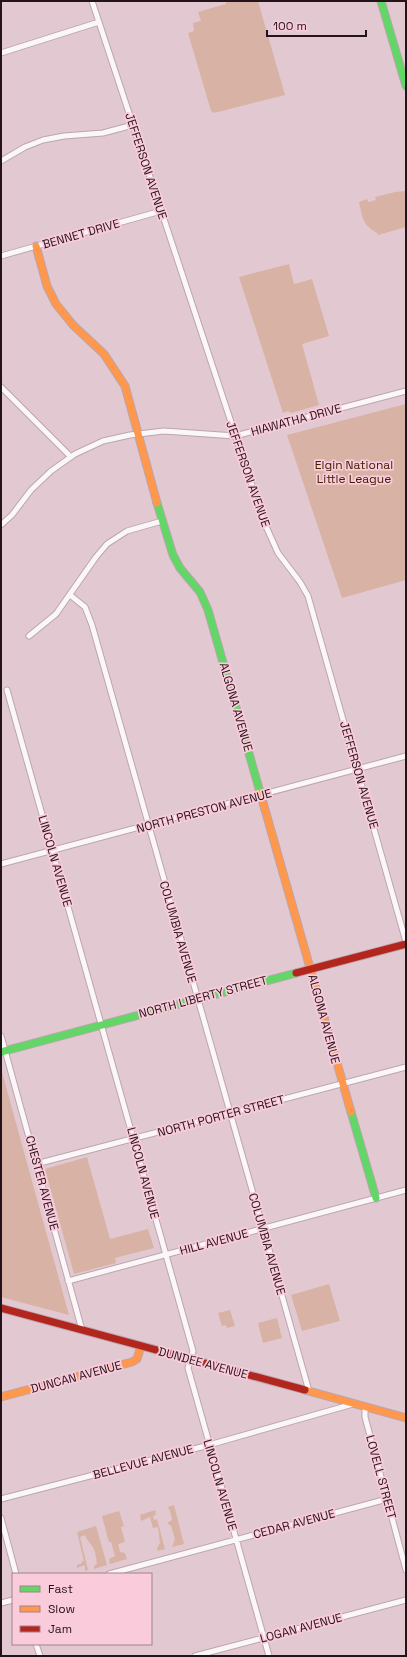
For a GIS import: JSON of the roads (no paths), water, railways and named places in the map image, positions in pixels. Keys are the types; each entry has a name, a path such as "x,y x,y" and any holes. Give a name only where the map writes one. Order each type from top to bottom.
{"street":[{"name":"JEFFERSON AVENUE","path":"92,1 235,436 273,544 308,596 406,943"},
{"path":"382,1 406,86"},
{"path":"1,53 99,22"},
{"path":"1,161 25,147 43,140 64,136 103,133 133,125"},
{"name":"BENNET DRIVE","path":"1,256 161,211"},
{"name":"ALGONA AVENUE","path":"36,246 47,286 56,304 73,325 103,352 122,382 128,396 162,521 174,558 200,592 208,610 342,1085 376,1198"},
{"path":"1,388 71,457"},
{"name":"HIAWATHA DRIVE","path":"1,524 12,515 42,479 71,457 103,441 138,434 174,431 235,436 406,391"},
{"path":"29,636 54,617 96,556 110,541 127,531 162,521"},
{"name":"COLUMBIA AVENUE","path":"70,595 85,607 91,623 198,998 229,1114 309,1391"},
{"name":"LINCOLN AVENUE","path":"7,690 193,1351 188,1368 269,1656"},
{"name":"NORTH PRESTON AVENUE","path":"1,864 406,756"},
{"name":"NORTH LIBERTY STREET","path":"3,1051 406,943"},
{"name":"CHESTER AVENUE","path":"1,1036 3,1051 82,1330"},
{"name":"NORTH PORTER STREET","path":"36,1164 406,1068"},
{"name":"HILL AVENUE","path":"68,1280 406,1190"},
{"name":"DUNDEE AVENUE","path":"1,1308 406,1418"},
{"name":"DUNCAN AVENUE","path":"1,1397 132,1362 137,1359 141,1346"},
{"name":"BELLEVUE AVENUE","path":"1,1499 209,1445 354,1404"},
{"name":"LOVELL STREET","path":"365,1407 365,1417 406,1570"},
{"name":"CEDAR AVENUE","path":"113,1573 387,1499"},
{"path":"1,1518 16,1573"},
{"path":"1,1603 12,1600"},
{"name":"LOGAN AVENUE","path":"195,1656 406,1600"},
{"path":"36,1645 40,1656"}],"park label":[{"name":"Elgin National Little League","path":"354,472"}]}
